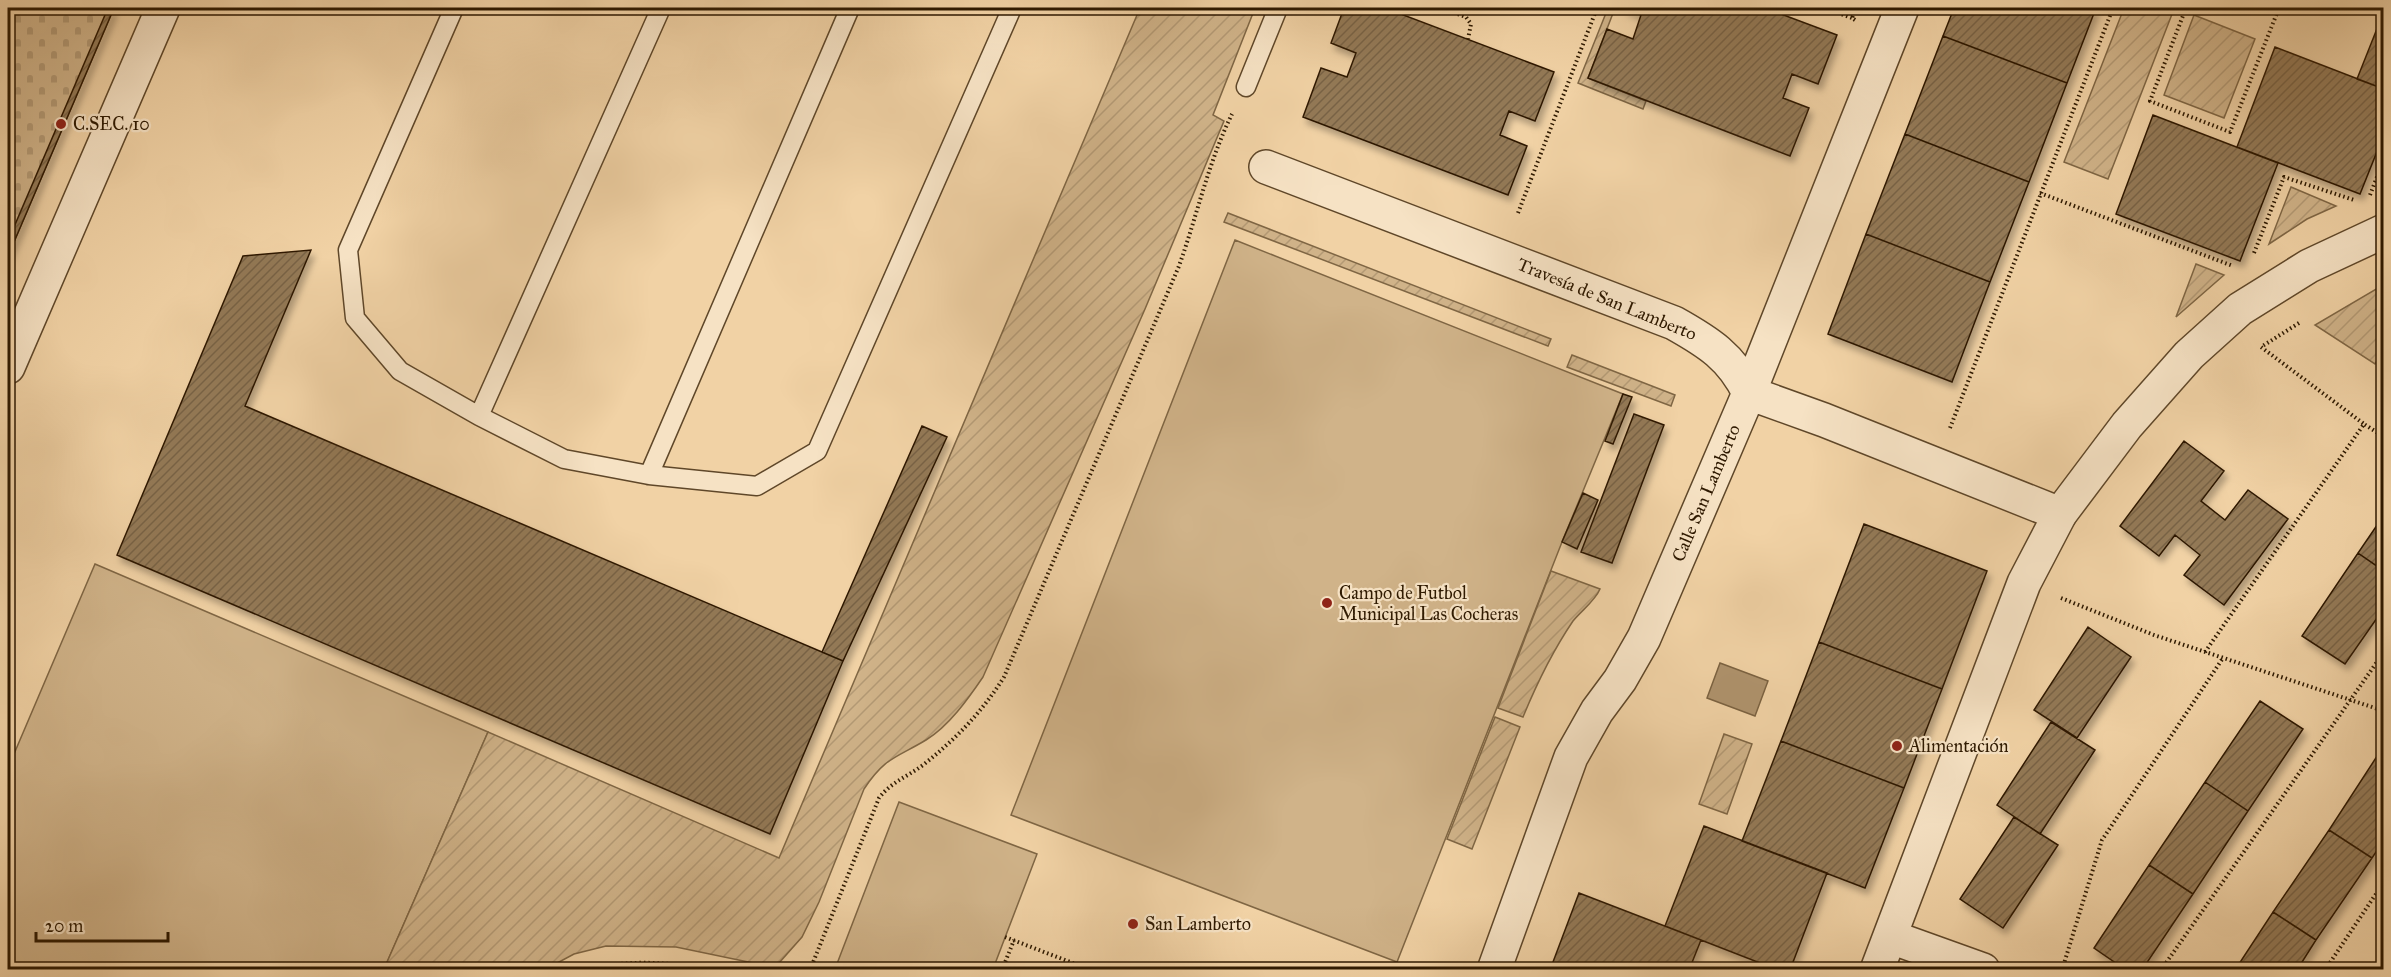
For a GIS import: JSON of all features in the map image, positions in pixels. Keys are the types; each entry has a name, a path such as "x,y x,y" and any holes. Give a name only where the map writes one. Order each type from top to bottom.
{"street":[{"path":"8,367 163,8"},
{"name":"Calle San Lamberto","path":"1494,969 1571,757 1597,711 1620,681 1644,638 1749,393 1902,8"},
{"name":"Travesía de San Lamberto","path":"1266,167 1674,323 1702,339 1728,360 1742,378 1749,393"},
{"path":"1877,969 2024,583 2060,514 2127,425 2189,356 2240,309 2309,266 2384,231"},
{"path":"1749,393 2060,514"},
{"path":"1891,937 1983,969"}],"lane":[{"path":"454,8 348,250 356,318 400,371 479,416 564,459 650,475 757,486 817,452 1012,8"},
{"path":"479,416 661,8"},
{"path":"650,475 850,8"},
{"path":"1246,87 1278,8"}],"path":[{"path":"1441,8 1466,17 1471,24 1468,39"},
{"path":"1518,213 1597,8"},
{"path":"1825,8 1852,18"},
{"path":"1936,465 2113,8"},
{"path":"2186,8 2150,101 2230,132 2279,8"},
{"path":"810,969 879,798 888,786 920,767 958,736 986,705 1004,677 1179,266 1194,225 1198,202 1228,122 1246,87"},
{"path":"2367,204 2384,159"},
{"path":"2251,261 2284,177 2356,200"},
{"path":"2040,193 2236,267"},
{"path":"2301,322 2261,347 2384,437"},
{"path":"2205,652 2364,424"},
{"path":"2024,583 2154,635 2384,711"},
{"path":"2161,969 2384,652"},
{"path":"2062,969 2102,840 2223,658"},
{"path":"2325,969 2384,882"},
{"path":"1005,937 1091,969"},
{"path":"1002,969 1014,940"},
{"path":"586,969 612,963 673,963 712,969"},
{"path":"2064,964 2078,969"}],"green space":[{"path":"8,8 114,8 8,256"},
{"path":"1140,8 1255,8 1213,115 1224,121 1145,309 983,677 950,720 926,740 885,764 871,778 864,789 819,902 802,937 779,963 753,963 676,947 606,946 574,954 546,969 384,969 488,732 779,858"},
{"path":"1608,8 1615,8 1588,78 1646,101 1643,109 1578,83"},
{"path":"2124,8 2174,9 2108,179 2064,162"},
{"path":"2194,15 2255,39 2224,118 2164,95"},
{"path":"2291,187 2336,206 2307,219 2269,244"},
{"path":"1228,213 1551,339 1548,346 1224,222"},
{"name":"Campo de Futbol Municipal Las Cocheras","path":"1235,240 1623,394 1562,542 1397,962 1011,815"},
{"path":"2196,264 2224,275 2176,317"},
{"path":"2383,285 2383,351 2375,364 2315,325"},
{"path":"1572,355 1675,395 1671,406 1567,367"},
{"path":"95,564 488,732 384,969 8,970 8,768"},
{"path":"1551,571 1600,589 1573,621 1558,644 1523,717 1498,708"},
{"path":"1495,717 1520,727 1472,849 1447,839"},
{"path":"1724,734 1752,744 1727,814 1699,804"},
{"path":"899,802 1037,854 993,969 835,969"}],"shaded area":[{"path":"1720,663 1768,681 1755,716 1707,698"}],"building":[{"name":"C.SEC. 10","path":"108,8 114,8 8,256 8,241"},
{"path":"1344,8 1385,8 1554,72 1535,121 1509,111 1500,135 1527,146 1508,195 1303,117 1321,68 1347,77 1356,53 1331,43"},
{"path":"1623,8 1765,8 1837,35 1818,84 1792,74 1783,98 1809,108 1790,156 1588,78 1607,29 1633,39 1641,15"},
{"path":"1954,8 2096,8 2067,83 1943,36"},
{"path":"2384,11 2384,89 2357,79"},
{"path":"1943,36 2067,83 2029,182 1905,134"},
{"path":"2275,47 2384,89 2384,134 2360,194 2237,147"},
{"path":"2153,115 2278,163 2240,261 2116,214"},
{"path":"1905,134 2029,182 1990,282 1866,234"},
{"path":"1866,234 1990,282 1952,382 1828,334"},
{"path":"311,250 245,406 843,661 770,834 117,555 243,256"},
{"path":"1623,394 1632,397 1613,444 1605,441"},
{"path":"1634,414 1664,425 1612,563 1581,552"},
{"path":"922,426 947,437 843,661 822,652"},
{"path":"2184,441 2224,471 2201,501 2225,520 2248,490 2288,519 2224,605 2184,575 2200,555 2175,535 2159,556 2120,526"},
{"path":"1583,493 1598,500 1577,549 1562,542"},
{"path":"2384,515 2384,571 2358,553"},
{"path":"1864,524 1987,571 1942,689 1819,642"},
{"path":"2358,553 2384,571 2384,608 2345,664 2302,636"},
{"path":"2088,627 2131,657 2077,738 2034,710"},
{"path":"1819,642 1942,689 1904,788 1781,741"},
{"path":"2260,701 2303,729 2248,811 2205,782"},
{"path":"2051,722 2095,750 2040,834 1997,805"},
{"path":"1781,741 1904,788 1865,888 1742,841"},
{"path":"2383,747 2384,840 2372,858 2329,830"},
{"path":"2205,782 2248,811 2193,894 2149,865"},
{"path":"2014,817 2058,845 2003,928 1960,899"},
{"path":"1704,826 1827,873 1790,970 1778,970 1665,926"},
{"path":"2329,830 2372,858 2316,940 2273,912"},
{"path":"2149,865 2193,894 2142,970 2126,970 2094,948"},
{"path":"1579,893 1701,940 1689,970 1550,970"},
{"path":"2273,912 2316,940 2297,970 2235,970"}],"place":[{"name":"C.SEC. 10","path":"61,124"},
{"name":"Campo de Futbol Municipal Las Cocheras","path":"1327,603"},
{"name":"Alimentación","path":"1897,746"},
{"name":"San Lamberto","path":"1133,924"}]}
